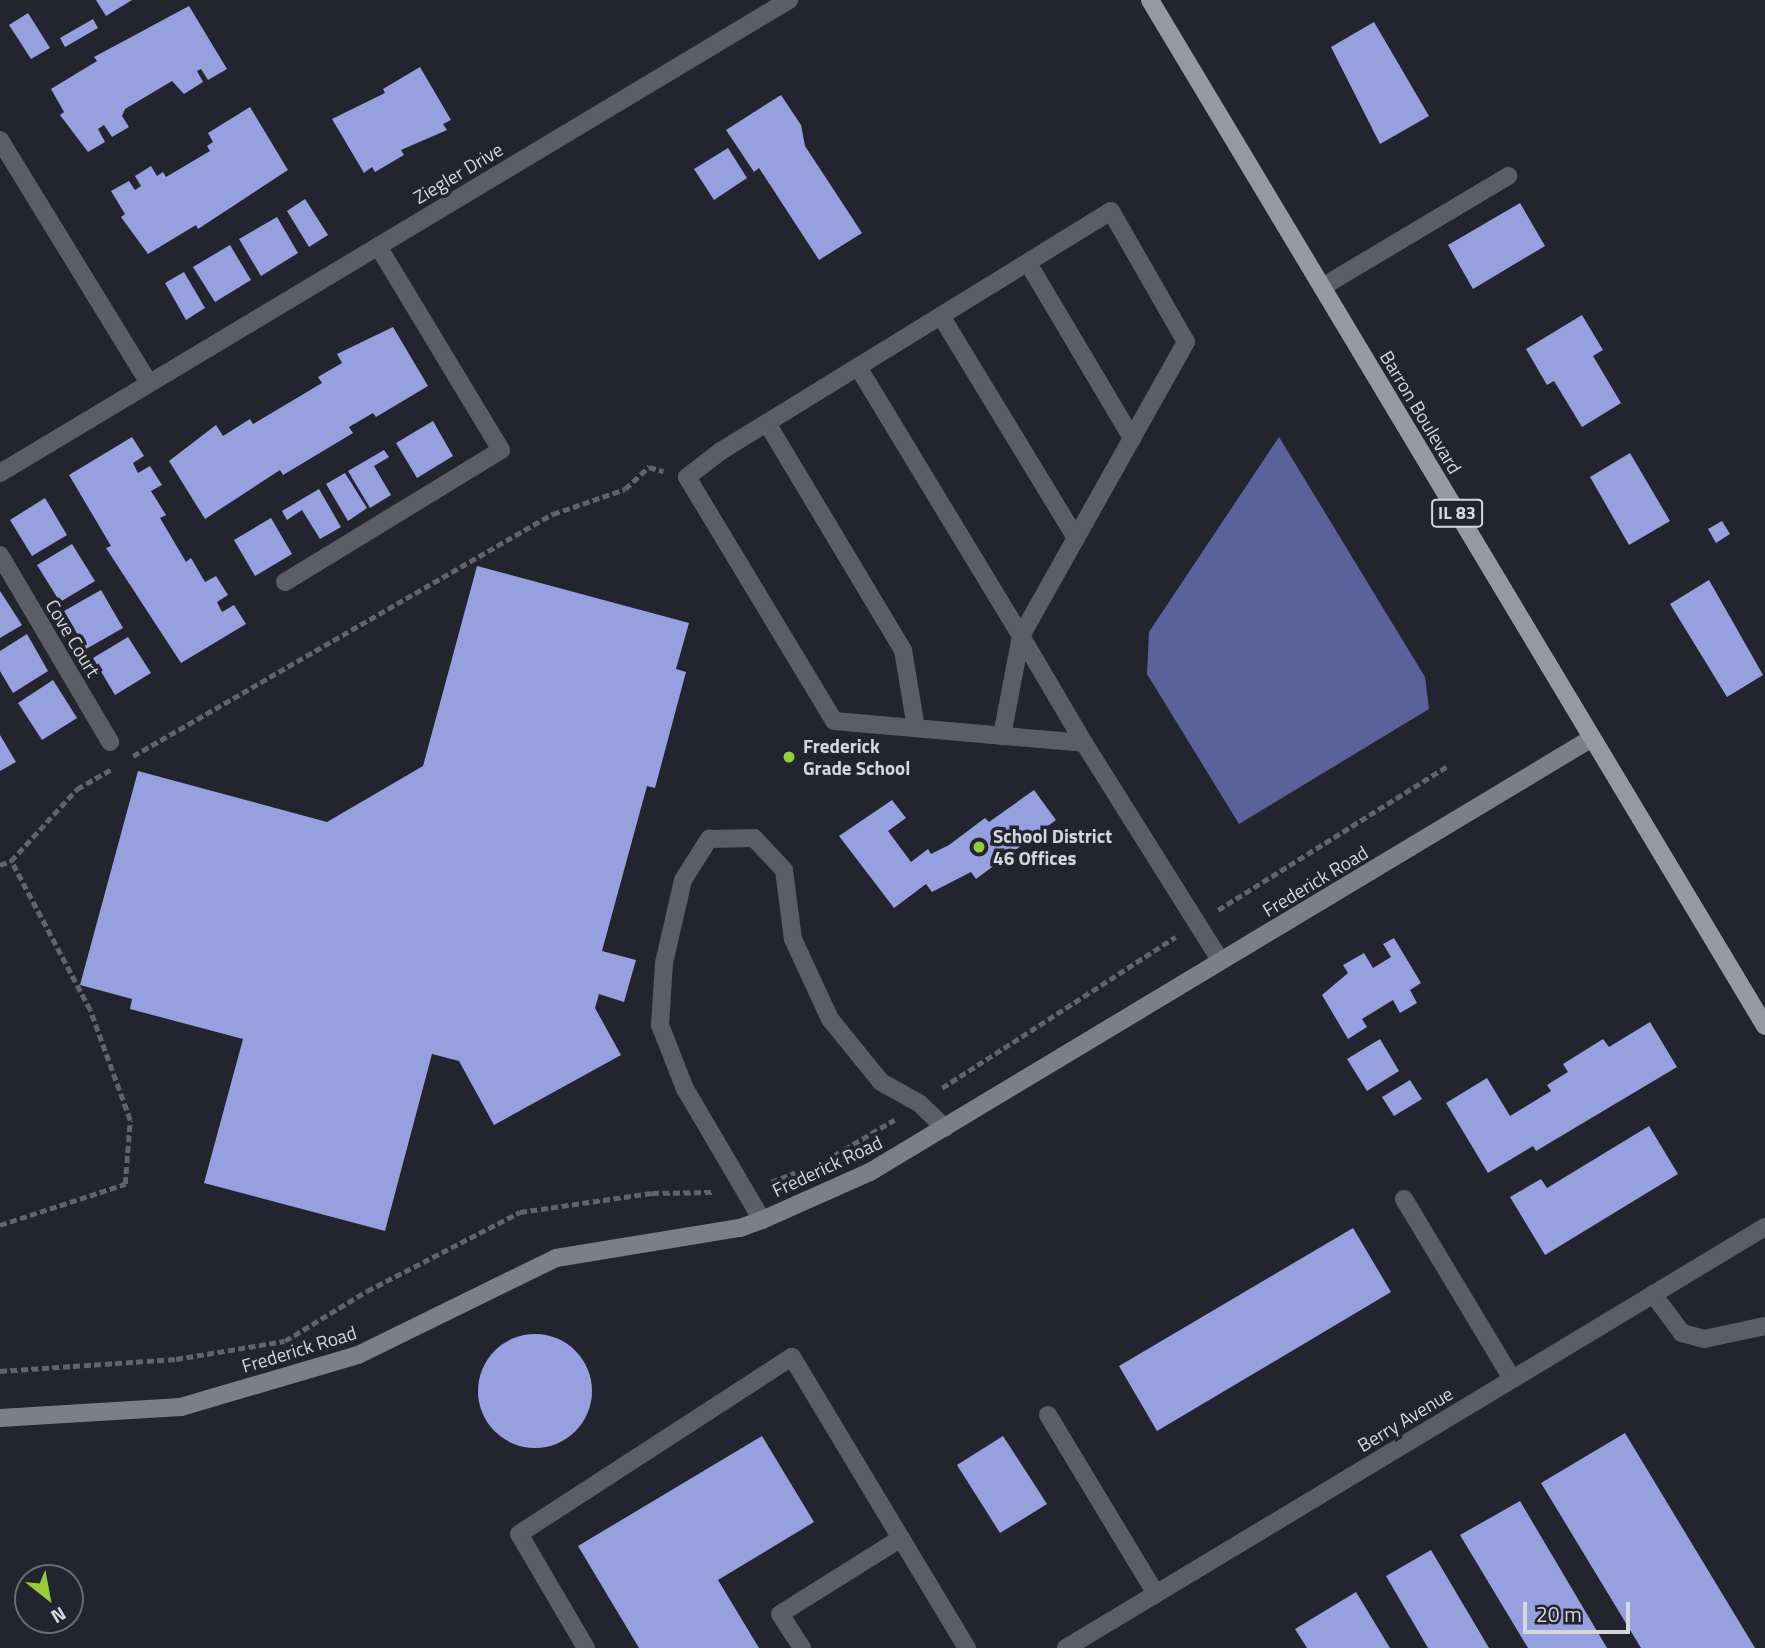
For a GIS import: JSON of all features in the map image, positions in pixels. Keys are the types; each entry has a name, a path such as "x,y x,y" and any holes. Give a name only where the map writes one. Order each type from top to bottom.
{"main road":[{"name":"Barron Boulevard","path":"1150,0 1765,1026"}],"street":[{"name":"Ziegler Drive","path":"0,473 378,246 767,5 789,0"},
{"path":"0,140 149,383"},
{"path":"1322,287 1508,176"},
{"path":"1002,736 1021,636 1186,342 1111,211 766,423 687,477 834,722 1084,743"},
{"path":"285,582 501,450 378,246"},
{"path":"1028,263 1132,438"},
{"path":"941,316 1076,538"},
{"path":"858,367 1084,743 1221,961"},
{"path":"766,423 903,650 916,728"},
{"name":"Cove Court","path":"0,555 110,742"},
{"name":"Frederick Road","path":"0,1418 181,1407 358,1355 556,1258 740,1228 762,1220 870,1172 1592,738"},
{"path":"762,1220 685,1089 660,1025 664,963 683,880 709,839 754,838 784,870 793,939 830,1019 881,1082 919,1103 945,1128"},
{"path":"1404,1199 1512,1379"},
{"name":"Berry Avenue","path":"1066,1648 1765,1227"},
{"path":"1653,1294 1682,1334 1704,1339 1765,1326"},
{"path":"586,1648 519,1534 792,1357 967,1648"},
{"path":"1048,1415 1156,1594"},
{"path":"802,1648 780,1614 901,1538"}],"path":[{"path":"130,758 553,514 625,489 649,467 687,477"},
{"path":"0,865 11,861 77,789 118,765"},
{"path":"831,1157 1447,766"},
{"path":"0,1225 125,1184 130,1120 90,1010 11,861"},
{"path":"0,1371 176,1360 285,1342 367,1291 520,1212 652,1193 744,1191 807,1168"}],"water":[{"path":"1279,437 1425,677 1429,709 1239,824 1147,674 1149,632"}],"building":[{"path":"96,0 132,0 106,16"},
{"path":"189,6 227,69 208,80 201,69 197,71 203,82 184,94 172,81 125,109 122,116 129,127 112,137 104,125 98,129 105,142 88,152 60,115 64,112 51,89 97,61 94,57"},
{"path":"28,13 50,48 31,59 9,25"},
{"path":"93,19 98,28 65,47 60,38"},
{"path":"1374,22 1429,116 1380,144 1331,47"},
{"path":"420,67 451,120 443,124 447,130 401,150 404,155 375,172 372,167 364,173 332,119 385,93 383,89"},
{"path":"781,95 801,125 805,146 862,233 819,260 759,168 754,172 726,130"},
{"path":"250,107 288,170 198,229 196,225 148,254 121,217 125,214 111,191 129,181 135,190 141,186 135,176 151,166 157,176 163,172 166,177 210,151 207,146 213,142 208,133"},
{"path":"728,148 747,178 714,200 694,169"},
{"path":"305,199 328,235 309,247 287,211"},
{"path":"1520,203 1545,246 1473,289 1448,245"},
{"path":"277,217 298,253 261,276 239,239"},
{"path":"230,245 251,280 215,302 193,267"},
{"path":"184,272 205,308 186,320 165,283"},
{"path":"1582,315 1603,350 1593,356 1621,403 1582,427 1554,381 1547,385 1526,349"},
{"path":"393,327 428,386 376,417 373,413 349,427 353,433 283,475 280,470 205,519 169,461 216,425 223,436 250,419 253,424 322,383 318,377 342,363 337,354"},
{"path":"433,421 453,456 417,478 396,443"},
{"path":"132,437 144,456 133,463 138,473 150,466 162,485 151,491 166,515 160,518 186,562 191,558 205,582 216,576 228,595 217,602 222,612 234,605 246,624 181,663 106,548 111,546 69,475"},
{"path":"384,450 389,457 374,466 391,495 370,508 348,471"},
{"path":"1630,453 1670,521 1629,545 1590,477"},
{"path":"345,473 367,508 348,521 326,484"},
{"path":"319,489 341,527 320,539 302,510 287,520 282,511"},
{"path":"45,498 67,535 32,556 10,520"},
{"path":"271,518 292,554 255,576 234,540"},
{"path":"1722,521 1730,534 1716,543 1708,529"},
{"path":"72,544 95,581 60,602 37,565"},
{"path":"477,566 689,623 676,669 686,672 655,788 647,786 602,951 636,960 624,1002 599,994 595,1008 621,1055 494,1125 459,1061 432,1054 385,1231 204,1183 243,1039 130,1009 132,999 80,985 138,771 327,822 423,766"},
{"path":"1709,580 1763,675 1727,697 1670,604"},
{"path":"101,590 123,628 86,649 64,611"},
{"path":"0,591 22,625 0,638"},
{"path":"27,634 48,671 13,693 0,671 0,651"},
{"path":"128,637 151,673 115,695 93,658"},
{"path":"53,680 77,718 42,740 18,703"},
{"path":"0,735 16,762 0,771"},
{"name":"School District 46 Offices","path":"1034,790 1056,820 976,879 971,872 932,892 926,884 894,908 839,836 892,800 906,818 888,831 911,862 928,849 931,854 949,845 985,818 989,822"},
{"path":"1394,938 1421,983 1410,990 1417,1003 1400,1013 1393,1000 1362,1019 1367,1027 1348,1039 1322,995 1348,973 1343,965 1364,953 1373,968 1391,957 1383,944"},
{"path":"1650,1022 1677,1067 1536,1151 1533,1146 1488,1173 1446,1103 1487,1078 1510,1116 1551,1091 1547,1085 1568,1072 1563,1064 1603,1039 1609,1047"},
{"path":"1380,1039 1399,1071 1367,1091 1347,1059"},
{"path":"1410,1080 1422,1099 1394,1116 1382,1097"},
{"path":"1649,1126 1678,1174 1545,1255 1510,1197 1541,1179 1547,1188"},
{"path":"1353,1228 1391,1292 1157,1431 1119,1366"},
{"path":"535,1334 557,1338 576,1350 588,1369 592,1391 588,1413 576,1432 557,1444 535,1448 513,1444 494,1432 482,1413 478,1391 482,1369 494,1350 513,1338"},
{"path":"1625,1433 1755,1648 1641,1648 1541,1483"},
{"path":"762,1436 814,1522 718,1580 759,1648 639,1648 578,1546"},
{"path":"1003,1436 1047,1504 1000,1533 957,1465"},
{"path":"1520,1501 1607,1648 1528,1648 1460,1535"},
{"path":"1431,1550 1489,1648 1428,1648 1386,1576"},
{"path":"1356,1592 1390,1648 1307,1648 1295,1629"}],"place":[{"name":"Frederick Grade School","path":"789,757"},
{"name":"School District 46 Offices","path":"979,847"}]}
